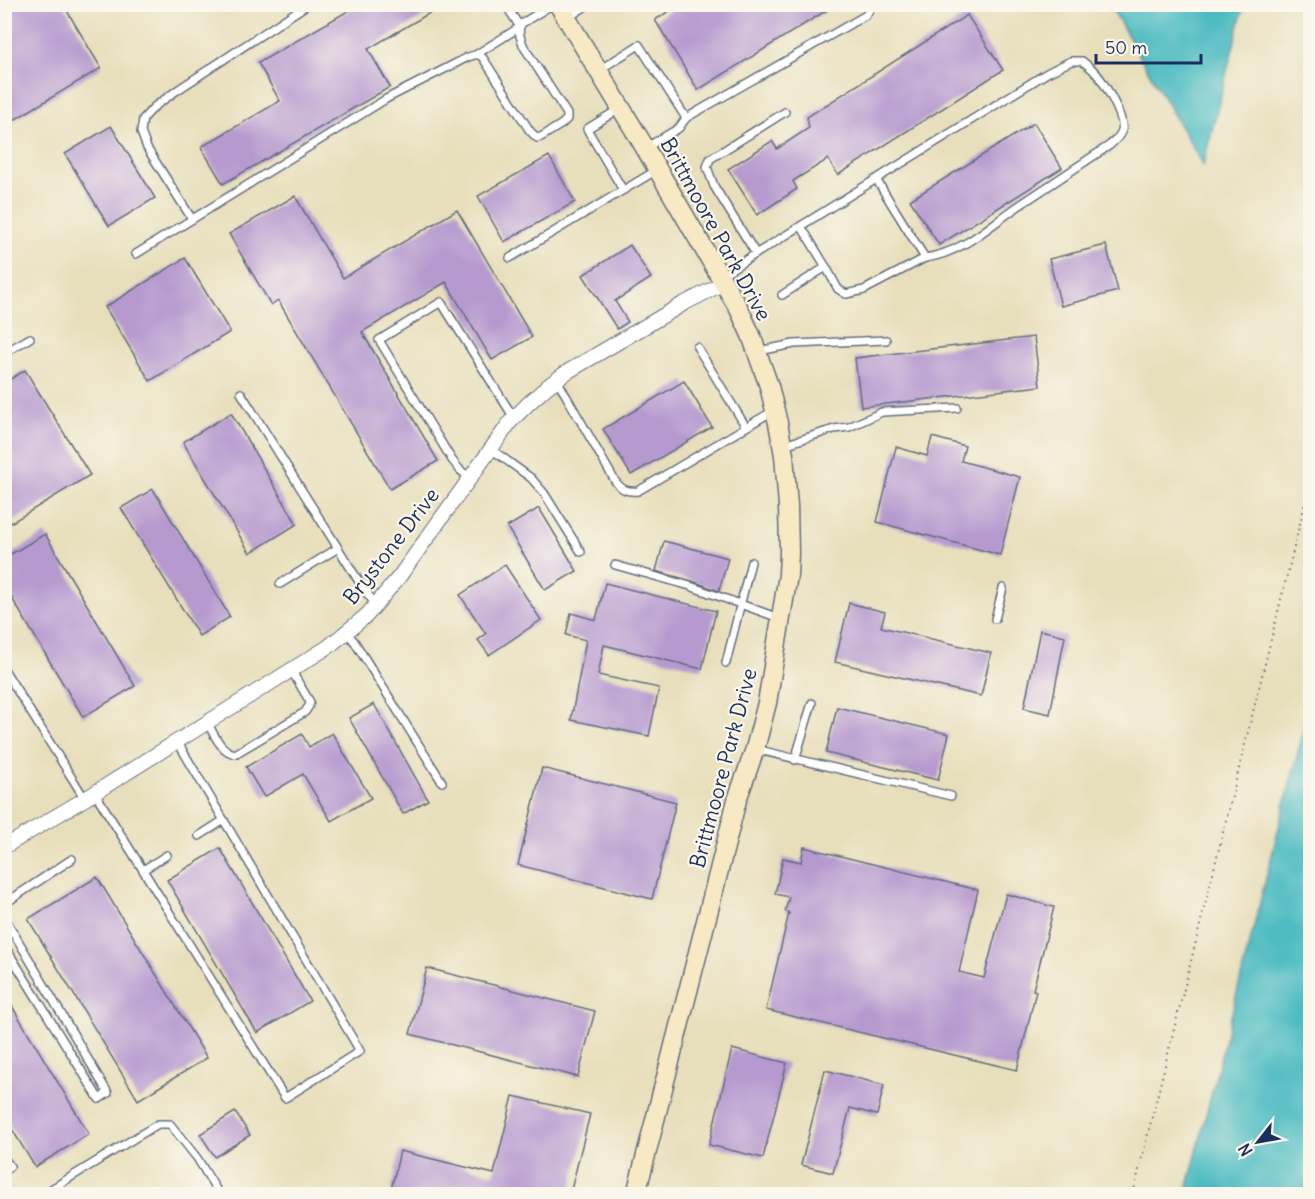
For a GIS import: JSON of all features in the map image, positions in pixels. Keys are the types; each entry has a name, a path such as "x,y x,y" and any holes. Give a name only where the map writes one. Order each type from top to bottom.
{"street":[{"name":"Brittmoore Park Drive","path":"562,11 722,279 751,335 775,410 782,446 788,506 789,553 786,596 767,703 755,750 737,800 636,1194"},
{"name":"Brystone Drive","path":"4,847 328,647 376,605 399,577 514,418 529,403 557,380 722,279"}],"lane":[{"path":"192,219 147,148 141,132 143,119 176,90 308,4"},
{"path":"477,54 483,58 530,131 537,138 567,119 567,114 524,47 520,27 506,4"},
{"path":"136,254 386,99 477,54 553,4"},
{"path":"562,11 589,4"},
{"path":"645,148 679,128 686,118 866,15 873,4"},
{"path":"598,70 639,45 686,118"},
{"path":"722,279 756,254 876,179 1047,73 1071,61 1082,61 1095,71 1119,114 1123,127 1120,135 1110,145 952,251 925,258 864,290 846,294 838,289 801,226"},
{"path":"621,108 587,129 623,190"},
{"path":"756,254 714,186 707,167 711,159 785,112"},
{"path":"510,258 657,170"},
{"path":"876,179 925,258"},
{"path":"782,295 826,267"},
{"path":"470,478 452,460 379,340 441,302 514,418"},
{"path":"4,353 30,338"},
{"path":"757,351 794,344 886,340"},
{"path":"697,347 746,427"},
{"path":"557,380 615,481 622,489 629,492 638,491 775,410"},
{"path":"241,393 338,549 376,605"},
{"path":"782,446 834,429 849,427 882,412 957,408"},
{"path":"491,449 531,478 544,493 581,552"},
{"path":"280,584 338,549"},
{"path":"726,663 742,606 751,562"},
{"path":"615,565 690,586 781,619"},
{"path":"995,619 1003,588"},
{"path":"346,632 354,641 442,782"},
{"path":"207,722 225,750 235,754 305,712 310,702 290,670"},
{"path":"5,671 143,870 285,1098 360,1051 177,741"},
{"path":"795,760 812,703"},
{"path":"755,750 951,796"},
{"path":"199,836 224,820"},
{"path":"143,870 167,855"},
{"path":"4,945 99,1099 108,1093 6,920 5,902 72,859"},
{"path":"31,988 42,981"},
{"path":"43,1194 158,1124 170,1124 197,1158 219,1194"},
{"path":"4,1158 10,1166 4,1172"}],"path":[{"path":"1133,1194 1311,483"}],"water":[{"path":"1110,5 1244,5 1203,165"},
{"path":"1310,705 1310,1194 1186,1194"}],"building":[{"path":"4,4 63,4 101,68 4,126"},
{"path":"360,4 445,4 368,49 390,87 223,184 201,147 280,101 258,63"},
{"path":"680,4 837,4 698,90 655,20"},
{"path":"967,15 1003,70 838,175 828,159 793,181 797,189 757,215 728,169 772,141 777,149 809,128 807,117"},
{"path":"1034,123 1062,168 939,245 910,200"},
{"path":"111,126 155,198 109,226 65,154"},
{"path":"549,156 575,202 504,242 478,196"},
{"path":"295,196 343,278 457,210 532,337 492,360 446,282 362,332 438,461 390,489 278,300 271,305 229,234"},
{"path":"630,245 651,278 615,301 628,322 617,329 583,275"},
{"path":"1106,245 1118,291 1061,306 1049,259"},
{"path":"185,258 230,332 150,381 105,307"},
{"path":"1034,337 1040,386 861,407 855,358"},
{"path":"25,370 90,475 4,527 4,383"},
{"path":"684,381 712,427 631,475 603,429"},
{"path":"231,413 297,524 250,553 183,442"},
{"path":"932,437 965,446 961,461 1020,477 1000,555 877,522 896,447 927,456"},
{"path":"153,489 230,617 199,636 121,508"},
{"path":"539,508 577,571 545,590 507,527"},
{"path":"45,534 135,686 83,717 4,585 4,558"},
{"path":"664,541 728,558 719,591 656,571"},
{"path":"505,565 541,620 489,655 478,640 486,634 460,595"},
{"path":"605,583 716,611 702,669 604,645 598,675 659,688 649,736 571,720 586,640 566,635 571,613 596,620"},
{"path":"849,603 885,612 881,627 991,653 981,696 835,662"},
{"path":"1040,630 1065,636 1050,714 1024,708"},
{"path":"374,704 428,800 403,814 349,718"},
{"path":"837,707 949,734 938,780 826,753"},
{"path":"332,733 371,798 331,821 303,774 264,797 246,767 302,734 309,747"},
{"path":"542,768 676,802 652,899 518,865"},
{"path":"804,847 978,890 959,972 984,978 1006,894 1054,907 1033,990 1036,991 1017,1070 766,1010 789,913 785,911 789,897 775,894 783,858 801,862"},
{"path":"220,848 310,1001 257,1033 167,880"},
{"path":"97,877 207,1058 138,1100 28,919"},
{"path":"427,968 595,1011 578,1077 410,1034"},
{"path":"4,993 89,1134 35,1167 4,1116"},
{"path":"732,1049 787,1063 763,1158 709,1145"},
{"path":"825,1070 884,1085 877,1115 850,1108 833,1173 801,1165"},
{"path":"513,1096 590,1114 570,1194 390,1194 400,1151 494,1174"},
{"path":"235,1112 250,1135 215,1157 200,1134"}]}
